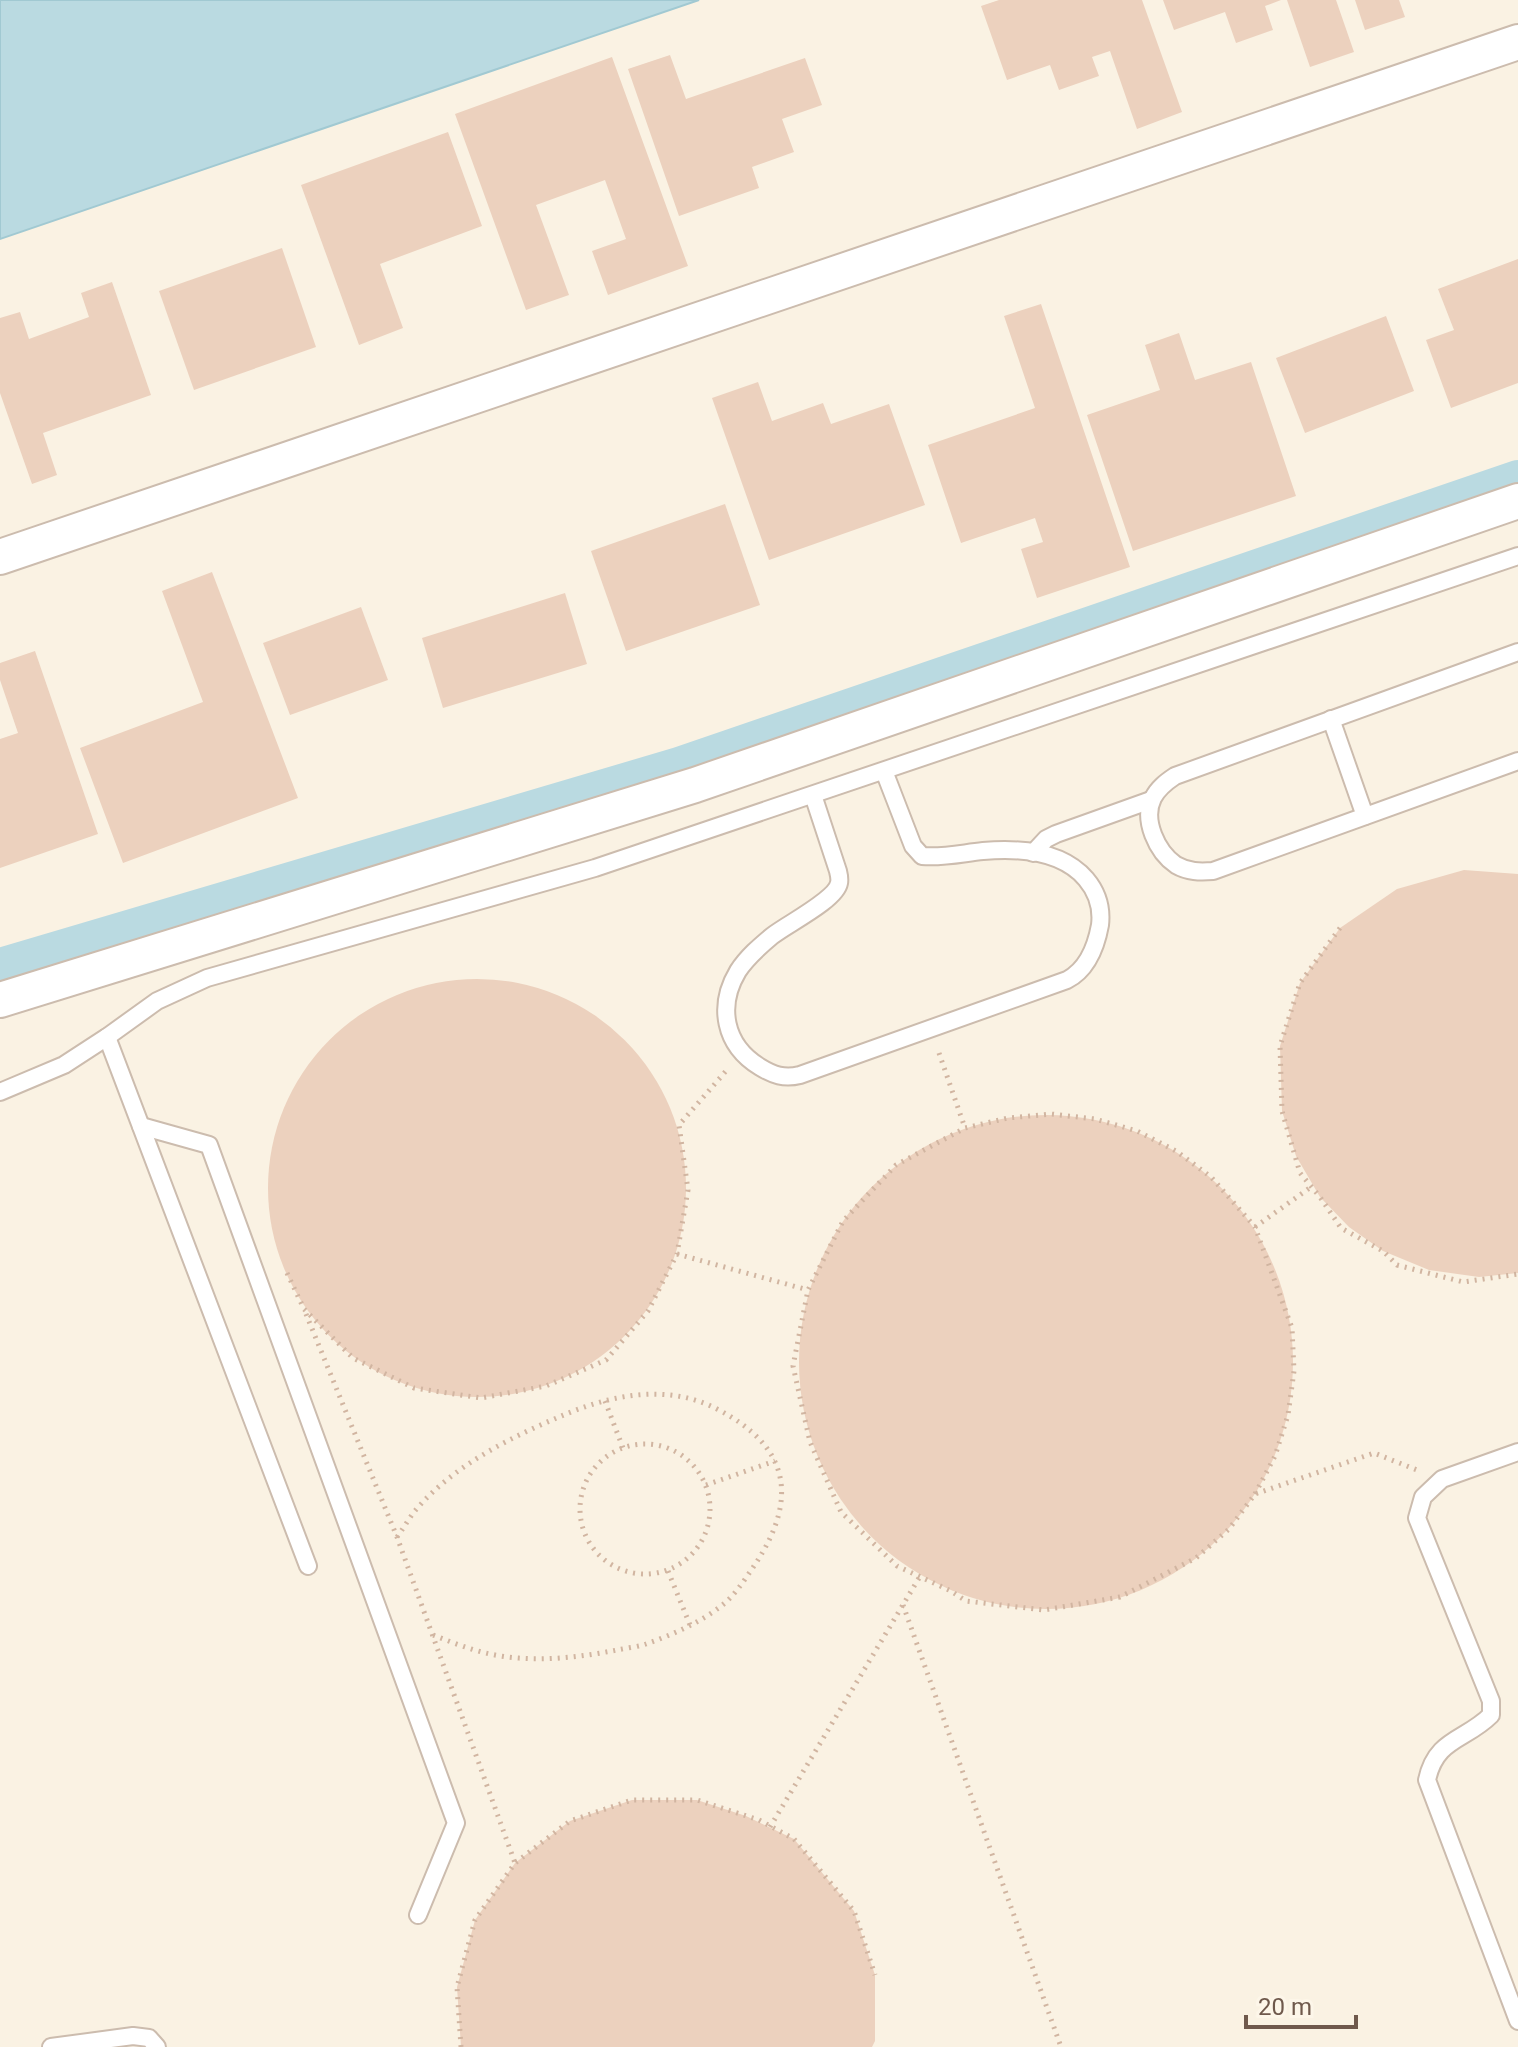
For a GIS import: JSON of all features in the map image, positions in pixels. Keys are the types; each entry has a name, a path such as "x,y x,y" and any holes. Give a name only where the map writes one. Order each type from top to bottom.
{"street":[{"path":"0,557 1518,42"},
{"path":"0,1000 695,785 1518,501"}],"lane":[{"path":"0,1092 64,1065 157,1001 207,978 595,868 1518,556"},
{"path":"1518,652 1175,776 1160,787 1151,800 1150,820 1155,838 1165,854 1178,866 1194,872 1213,871 1518,761"},
{"path":"1331,719 1365,816"},
{"path":"813,795 838,871 839,884 832,895 766,941 746,960 728,995 726,1022 730,1035 755,1064 782,1077 792,1077 1067,980 1084,967 1096,940 1100,913 1094,889 1076,870 1053,857 1003,850 922,856 913,846 884,771"},
{"path":"1033,853 1046,839 1056,834 1151,800"},
{"path":"107,1037 308,1566"},
{"path":"141,1126 209,1145 456,1823 418,1915"},
{"path":"1518,1452 1442,1479 1423,1497 1417,1518 1491,1701 1491,1715 1479,1728 1443,1746 1430,1765 1427,1780 1518,2021"},
{"path":"55,2047 133,2036 149,2038 157,2047"}],"path":[{"path":"1340,928 1300,983 1280,1046 1282,1111 1300,1173 1341,1228 1383,1251 1397,1265 1463,1282 1518,1274"},
{"path":"931,1029 965,1128"},
{"path":"304,1309 353,1358 414,1388 481,1398 546,1386 606,1360 648,1311 677,1254 688,1190 679,1125 742,1052"},
{"path":"1051,1114 1095,1119 1137,1131 1176,1151 1211,1177 1255,1227 1292,1328 1294,1371 1288,1415 1275,1456 1255,1494 1229,1529 1196,1558 1120,1597 1044,1610 966,1601 897,1566 841,1512 810,1442 793,1366 808,1290 843,1221 896,1165 965,1128 1008,1118 1051,1114"},
{"path":"1255,1227 1311,1187"},
{"path":"677,1254 808,1290"},
{"path":"286,1270 397,1537 515,1863"},
{"path":"397,1537 414,1512 471,1463 518,1435 590,1404 624,1396 679,1396 707,1404 755,1433 775,1461 781,1488 780,1510 768,1544 728,1600 690,1625 643,1645 555,1659 490,1654 433,1635"},
{"path":"605,1401 623,1448"},
{"path":"640,1444 661,1445 680,1453 696,1467 706,1485 711,1505 709,1526 700,1545 686,1560 668,1571 646,1575 624,1571 604,1560 589,1543 581,1523 580,1499 587,1478 601,1461 623,1448 640,1444"},
{"path":"1255,1494 1374,1453 1442,1479"},
{"path":"706,1485 775,1461"},
{"path":"668,1571 690,1625"},
{"path":"770,1827 919,1577"},
{"path":"903,1605 1061,2047"},
{"path":"461,2047 457,1987 475,1920 515,1863 570,1821 632,1800 697,1800 759,1820 794,1839 854,1911 875,1975"}],"water":[{"path":"0,0 699,0 0,239"}],"building":[{"path":"999,0 1142,0 1182,112 1137,129 1110,51 1092,57 1099,76 1059,90 1050,65 1007,80 981,6"},
{"path":"1163,0 1281,0 1265,6 1273,30 1236,43 1225,12 1174,30"},
{"path":"1287,0 1336,0 1354,52 1310,67"},
{"path":"1355,0 1399,0 1405,17 1365,30"},
{"path":"670,55 686,99 805,58 822,105 782,119 794,152 752,167 759,188 679,216 628,69"},
{"path":"612,57 688,266 608,295 592,251 626,239 605,180 536,205 569,295 526,310 455,114"},
{"path":"448,132 482,226 380,264 403,328 359,345 301,185"},
{"path":"282,248 316,347 194,390 159,291"},
{"path":"1518,259 1518,383 1451,408 1426,340 1454,330 1438,289"},
{"path":"112,282 151,395 43,433 57,475 32,484 0,393 0,318 20,312 29,339 89,317 81,293"},
{"path":"1041,304 1130,567 1037,598 1021,549 1043,542 1035,518 961,543 928,445 1035,408 1004,316"},
{"path":"1386,316 1414,391 1305,433 1276,358"},
{"path":"1179,333 1195,380 1251,362 1296,496 1133,551 1087,415 1160,390 1145,345"},
{"path":"758,382 772,421 823,403 831,424 889,404 925,505 769,560 712,398"},
{"path":"725,504 760,605 626,651 591,551"},
{"path":"212,572 298,798 123,863 80,748 203,702 162,591"},
{"path":"565,593 587,664 443,708 422,638"},
{"path":"361,607 388,680 290,715 263,643"},
{"path":"35,651 98,834 0,868 0,739 18,733 0,680 0,663"},
{"path":"1464,870 1518,874 1518,1273 1479,1277 1429,1270 1383,1251 1349,1227 1320,1197 1296,1156 1282,1111 1280,1046 1300,983 1340,928 1397,889"},
{"path":"477,979 518,983 557,995 593,1014 625,1040 651,1072 670,1108 682,1147 686,1188 682,1229 670,1268 651,1304 625,1336 593,1362 557,1381 518,1393 477,1397 436,1393 397,1381 361,1362 329,1336 303,1304 284,1268 272,1229 268,1188 272,1147 284,1108 303,1072 329,1040 361,1014 397,995 436,983"},
{"path":"1046,1115 1094,1120 1140,1134 1183,1157 1220,1188 1251,1225 1274,1268 1288,1314 1293,1362 1288,1410 1274,1456 1251,1499 1220,1536 1183,1567 1140,1590 1094,1604 1046,1609 998,1604 952,1590 909,1567 872,1536 841,1499 818,1456 804,1410 799,1362 804,1314 818,1268 841,1225 872,1188 909,1157 952,1134 998,1120"},
{"path":"632,1800 697,1800 746,1816 794,1839 854,1911 875,1975 875,2041 872,2047 461,2047 457,1987 475,1920 515,1863 570,1821"}],"waterway":[{"path":"0,967 679,766 1518,479"}]}
